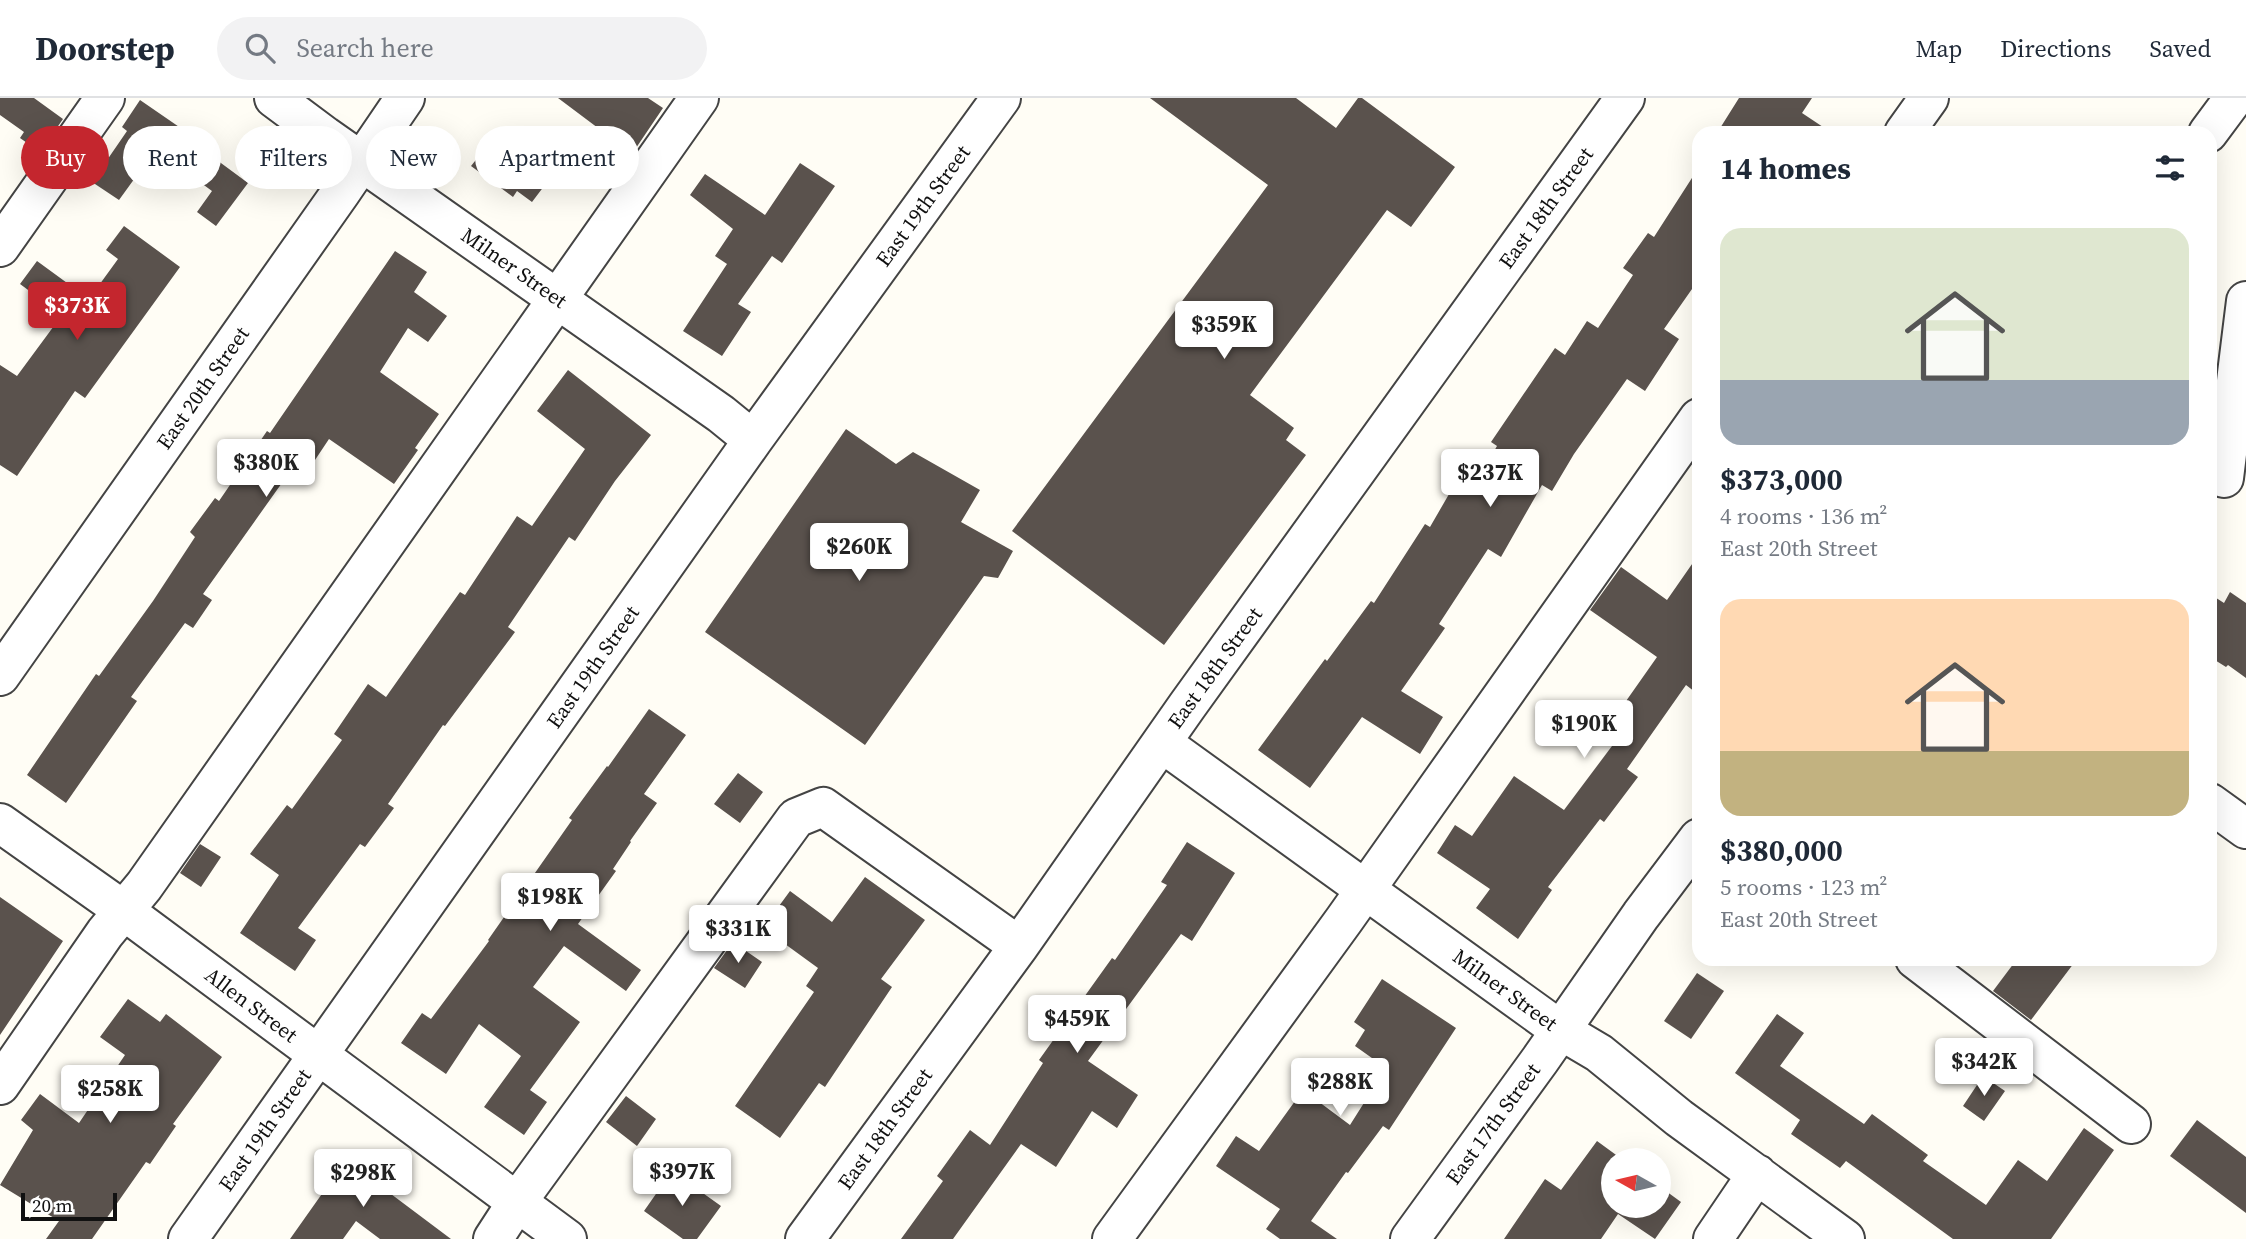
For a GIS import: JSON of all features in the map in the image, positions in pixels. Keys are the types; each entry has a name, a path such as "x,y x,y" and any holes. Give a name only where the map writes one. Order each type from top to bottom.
{"street":[{"path":"0,247 105,98"},
{"name":"Milner Street","path":"274,98 721,414 752,440"},
{"name":"East 20th Street","path":"0,676 405,98"},
{"path":"0,1084 123,910 144,886 699,98"},
{"name":"East 19th Street","path":"188,1239 752,440 1001,98"},
{"name":"East 18th Street","path":"805,1239 1019,946 1161,743 1625,98"},
{"path":"1909,126 1929,98"},
{"path":"2213,126 2234,98"},
{"path":"2227,480 2246,301"},
{"path":"1112,1239 1366,889 1692,428"},
{"name":"Milner Street","path":"1161,743 1560,1030 1599,1053 1679,1118 1846,1239"},
{"path":"493,1239 517,1202 796,818 823,807 1019,946"},
{"path":"2217,808 2246,829"},
{"name":"Allen Street","path":"0,823 123,910 567,1239"},
{"name":"East 17th Street","path":"1410,1239 1692,847"},
{"path":"1924,966 2131,1124"},
{"path":"1713,1239 1757,1174"}],"building":[{"path":"0,98 34,98 63,119 58,126 21,126 21,130 0,115"},
{"path":"558,98 648,98 663,108 639,144 639,126 595,126"},
{"path":"1150,98 1296,98 1336,128 1358,98 1362,98 1455,167 1411,227 1387,210 1250,395 1294,428 1286,440 1306,455 1164,645 1012,531 1268,185"},
{"path":"1739,98 1812,98 1802,113 1822,126 1721,126"},
{"path":"140,100 178,126 123,126"},
{"path":"123,137 123,189 127,189 119,200 102,189 109,189 109,157"},
{"path":"221,163 235,173 235,189 244,189 216,226 197,212 212,191 209,189 221,189"},
{"path":"800,163 835,186 782,263 772,256 738,304 751,312 722,356 683,331 727,264 715,256 733,229 690,195 705,174 765,215"},
{"path":"1692,178 1692,289 1664,329 1679,339 1645,391 1627,379 1574,454 1552,491 1542,485 1501,557 1488,549 1439,624 1445,628 1401,691 1443,717 1420,754 1362,717 1310,788 1258,750 1325,659 1327,661 1371,601 1374,603 1425,524 1430,527 1456,482 1471,491 1497,446 1491,442 1555,348 1565,355 1587,321 1598,328 1633,275 1623,268 1648,233 1654,237"},
{"path":"502,189 542,189 532,202 517,191 513,197"},
{"path":"124,226 180,267 85,398 75,391 17,476 0,465 0,365 17,376 62,315 20,284 37,261 89,299 118,259 106,250"},
{"path":"395,251 427,272 414,292 447,316 428,342 408,328 380,372 439,414 415,448 418,450 394,484 329,439 301,481 289,473 203,594 212,600 193,628 185,623 131,697 137,701 66,803 27,775 96,674 99,676 153,601 195,537 190,532 215,498 219,501 267,431 270,433"},
{"path":"568,370 651,435 615,481 575,541 569,537 508,627 515,632 445,726 443,725 388,804 394,808 365,847 360,844 298,928 316,940 295,971 240,933 279,875 250,854 287,805 292,809 342,740 334,734 368,684 386,697 460,592 465,595 517,516 532,526 585,449 537,411"},
{"path":"846,429 896,464 913,452 980,490 961,522 1013,551 998,578 984,576 865,745 705,632"},
{"path":"1692,564 1692,690 1686,685 1627,769 1638,777 1604,822 1600,819 1548,887 1552,890 1518,939 1476,908 1490,889 1437,853 1455,825 1472,836 1514,776 1564,810 1624,730 1612,721 1657,657 1590,610 1621,567 1667,600"},
{"path":"2230,592 2246,603 2246,678 2228,665 2226,667 2217,661 2217,598 2224,603"},
{"path":"649,709 686,735 644,794 657,803 613,869 616,871 578,924 641,970 626,991 564,946 533,987 580,1022 530,1090 547,1102 524,1135 484,1107 521,1056 479,1024 446,1074 401,1043 422,1013 431,1019 489,941 572,820 569,818"},
{"path":"738,773 763,792 740,823 714,804"},
{"path":"1187,842 1235,873 1192,941 1181,934 1088,1061 1138,1095 1117,1128 1092,1111 1056,1167 1021,1144 953,1239 901,1239 943,1181 937,1176 970,1130 990,1145 1043,1063 1039,1060 1112,958 1115,960 1167,885 1161,882"},
{"path":"200,844 221,857 201,887 180,873"},
{"path":"865,877 925,920 881,979 892,987 825,1087 819,1083 780,1138 735,1106 814,992 806,986 818,968 763,928 790,891 832,922"},
{"path":"0,897 63,941 0,1035"},
{"path":"733,942 762,962 745,988 714,968"},
{"path":"2012,966 2072,966 2031,1020 1993,991"},
{"path":"1697,973 1724,991 1691,1039 1664,1021"},
{"path":"1382,979 1456,1028 1389,1130 1383,1126 1311,1221 1337,1239 1280,1239 1266,1229 1280,1209 1216,1166 1236,1136 1259,1151 1303,1090 1350,1125 1386,1068 1355,1046 1365,1030 1354,1022"},
{"path":"128,999 160,1022 166,1014 222,1057 173,1124 176,1126 150,1164 146,1162 92,1239 46,1239 59,1221 0,1185 33,1130 21,1120 40,1094 79,1123 125,1055 100,1037"},
{"path":"1777,1014 1804,1033 1780,1066 1864,1124 1872,1114 1928,1155 1923,1161 1986,1205 2018,1160 2047,1181 2084,1128 2114,1150 2051,1239 1953,1239 1846,1161 1840,1168 1791,1134 1800,1120 1735,1073"},
{"path":"1983,1076 2005,1091 1984,1121 1963,1106"},
{"path":"626,1096 656,1119 637,1146 606,1122"},
{"path":"2197,1120 2246,1157 2246,1213 2170,1156"},
{"path":"1597,1141 1607,1148 1601,1148 1601,1218 1615,1218 1601,1239 1504,1239 1545,1179 1561,1190"},
{"path":"348,1157 366,1171 370,1165 397,1186 391,1194 451,1239 380,1239 356,1221 343,1239 290,1239"},
{"path":"672,1171 721,1206 697,1239 683,1239 644,1211"},
{"path":"1671,1195 1681,1202 1671,1216"},
{"path":"1624,1218 1670,1218 1655,1239"}]}
